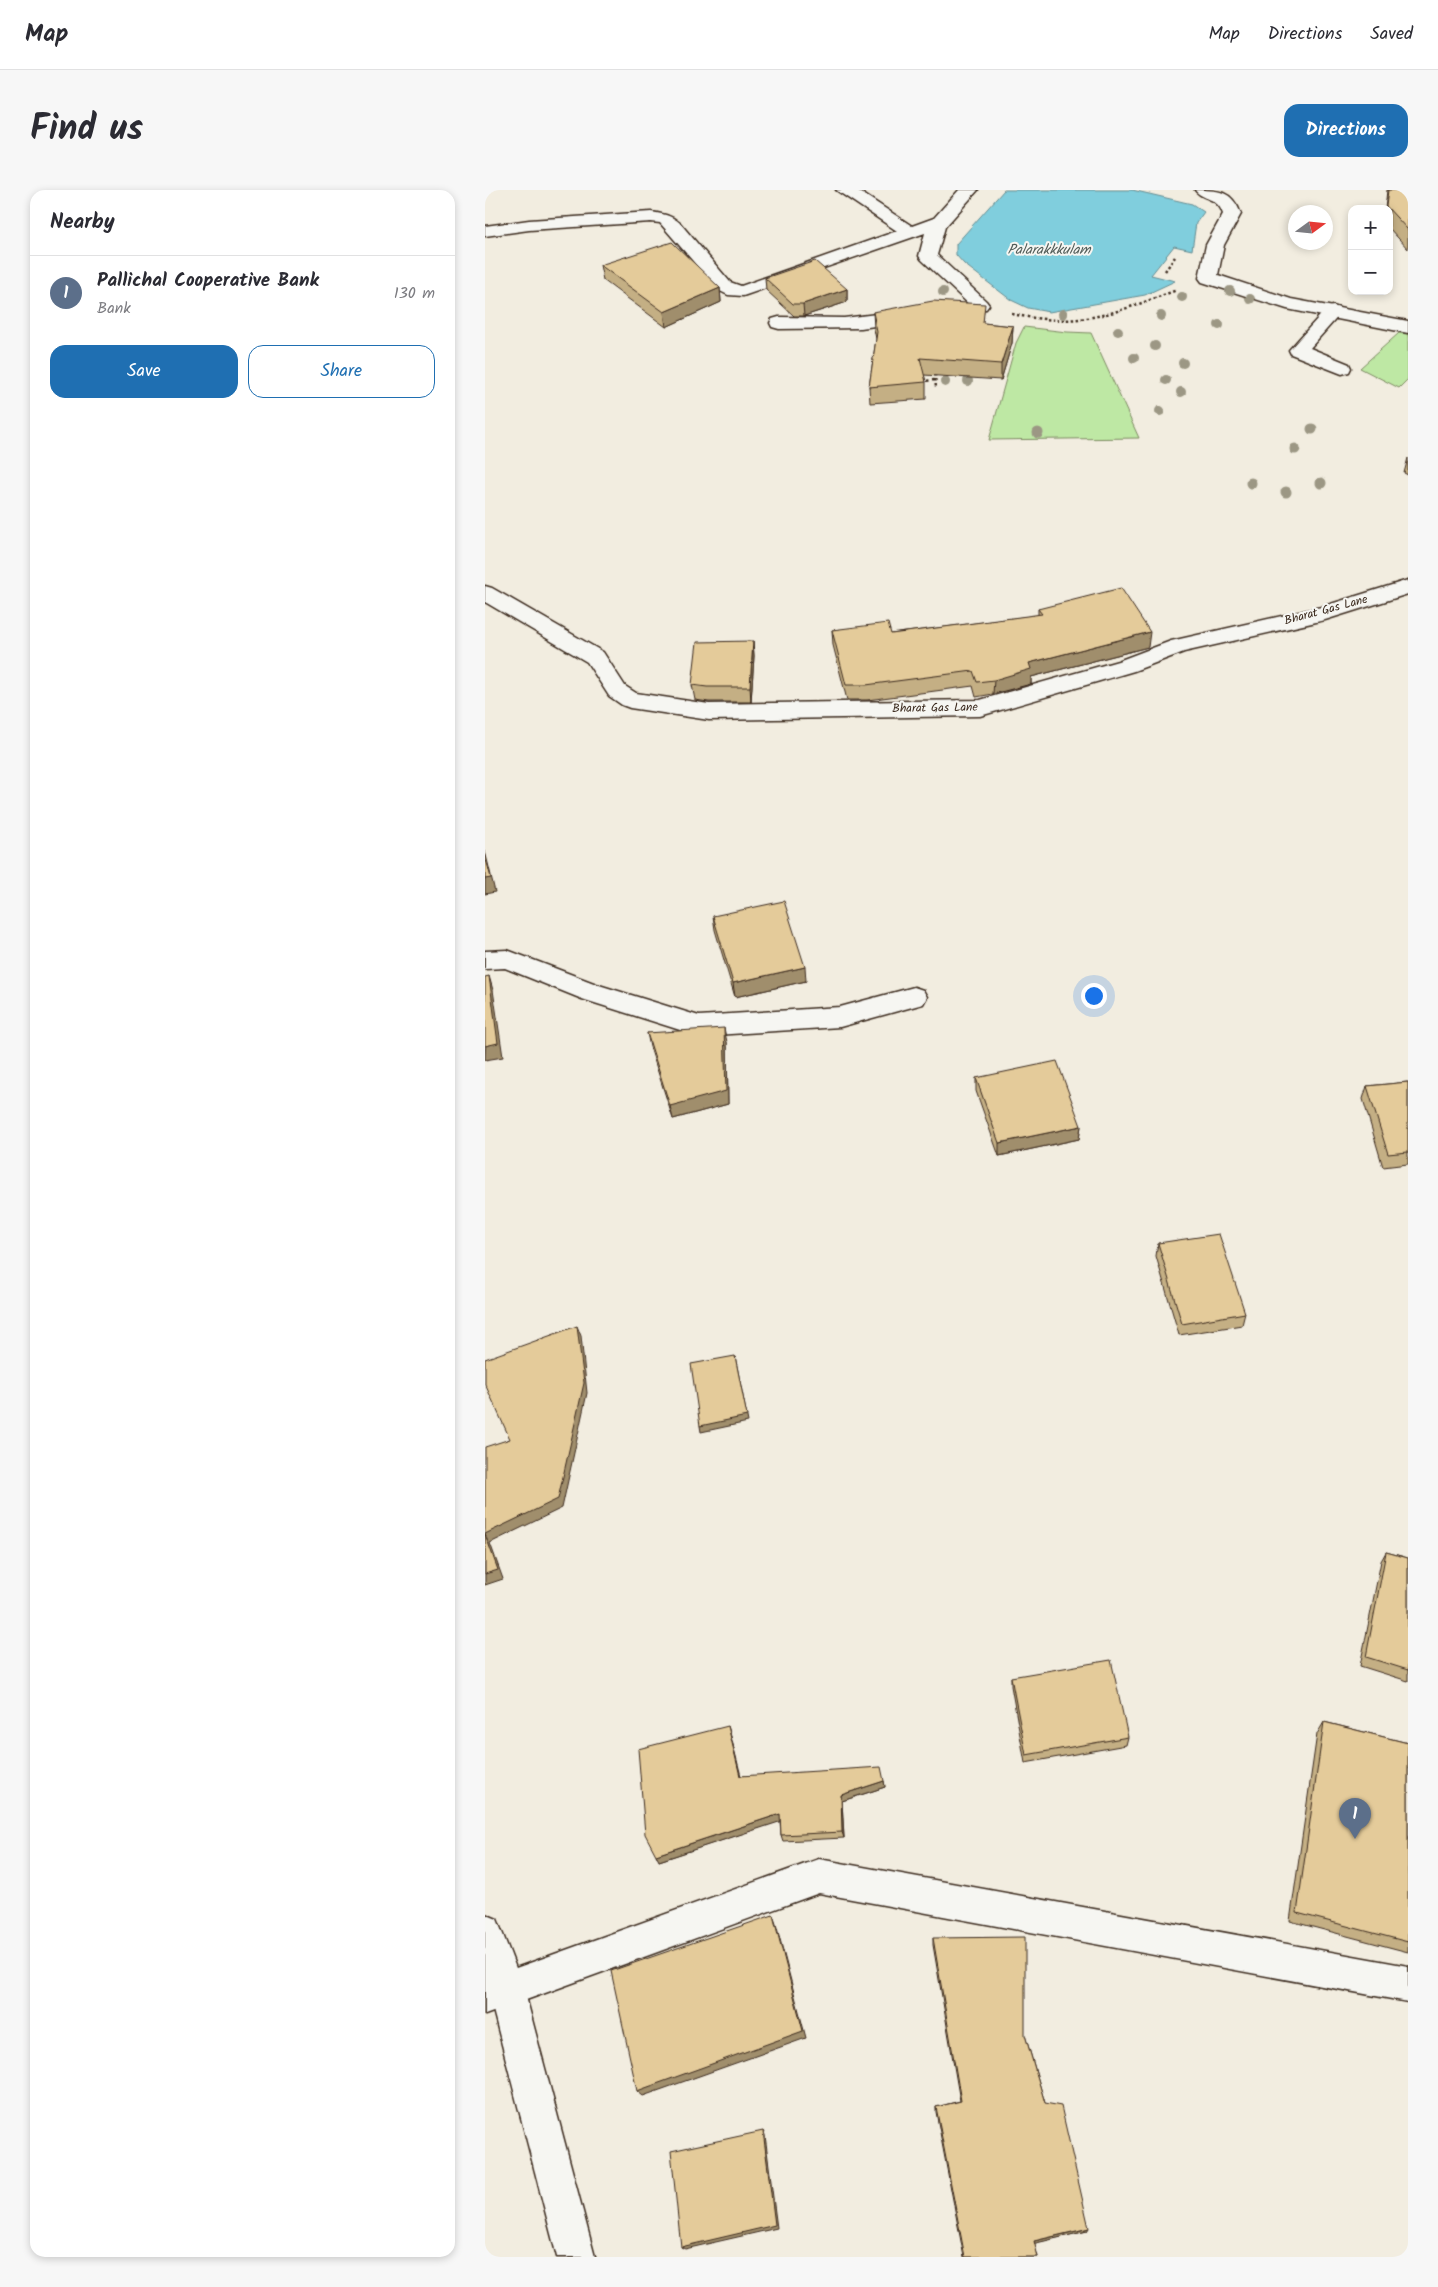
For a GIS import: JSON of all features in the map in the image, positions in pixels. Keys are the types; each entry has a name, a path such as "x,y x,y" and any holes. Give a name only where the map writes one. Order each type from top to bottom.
{"street":[{"path":"845,190 911,232"},
{"path":"966,301 928,256 928,248 937,223 969,190"},
{"path":"1204,190 1218,195 1229,204 1231,214 1215,246 1208,278 1287,304 1408,327"},
{"path":"485,231 529,224 651,217 665,220 674,227 724,286 734,291 743,291 937,223"},
{"path":"1333,312 1298,350 1342,368"},
{"path":"779,323 818,325 862,322 922,313"},
{"name":"Bharat Gas Lane","path":"485,593 595,657 617,691 630,700 709,712 980,708 1126,666 1179,646 1325,613 1408,587"},
{"path":"485,960 507,959 591,992 699,1026 840,1017 914,997"},
{"path":"495,1993 819,1876 1408,1984"},
{"path":"485,1931 495,1993 576,2257"}],"path":[{"path":"966,301 1033,320 1071,323 1109,314 1208,278"},
{"path":"935,371 937,388"},
{"path":"918,381 936,380"}],"green space":[{"path":"1024,327 1091,333 1139,438 989,440 1016,343"},
{"path":"1399,333 1408,334 1408,379 1399,388 1360,368"}],"water":[{"name":"Palarakkkulam","path":"1004,190 1132,190 1192,204 1204,212 1196,223 1192,250 1174,246 1151,275 1175,281 1145,295 1049,312 1028,308 1011,300 964,264 956,255 956,244"}],"building":[{"path":"1388,190 1408,190 1408,230 1393,214 1393,205 1386,205"},
{"path":"672,242 720,288 664,312 600,265"},
{"path":"815,261 847,289 803,304 793,304 765,278"},
{"path":"933,301 985,304 983,323 1013,326 1001,364 920,358 926,382 869,387 877,332 873,312"},
{"path":"1121,588 1150,632 1029,663 1031,669 994,680 977,682 973,671 866,685 846,685 832,630 888,623 891,634 1042,614 1038,609"},
{"path":"753,641 750,687 692,685 697,642"},
{"path":"485,855 491,878 485,879"},
{"path":"784,901 805,967 733,983 713,916"},
{"path":"489,976 498,1043 485,1046 485,977"},
{"path":"724,1028 726,1091 670,1106 647,1033"},
{"path":"1057,1061 1081,1126 999,1143 976,1078"},
{"path":"1408,1082 1408,1152 1388,1154 1367,1086"},
{"path":"1219,1234 1245,1313 1182,1324 1158,1243"},
{"path":"577,1326 584,1383 558,1499 485,1534 485,1447 510,1439 485,1384 485,1359"},
{"path":"735,1356 747,1416 700,1426 691,1364"},
{"path":"485,1534 498,1570 485,1574"},
{"path":"1386,1552 1408,1558 1408,1670 1366,1657"},
{"path":"1111,1660 1128,1737 1026,1755 1011,1677"},
{"path":"1324,1722 1408,1743 1408,1942 1297,1913"},
{"path":"728,1726 740,1776 881,1767 884,1781 841,1795 842,1832 781,1835 780,1814 656,1855 645,1834 638,1749"},
{"path":"773,1915 803,2031 637,2091 611,1971"},
{"path":"1025,1937 1025,2035 1045,2103 1061,2106 1089,2228 1034,2241 1038,2257 965,2257 936,2107 961,2101 933,1938"},
{"path":"763,2131 775,2225 681,2247 671,2151"}],"place":[{"name":"Pallichal Cooperative Bank","path":"1355,1839"}]}
